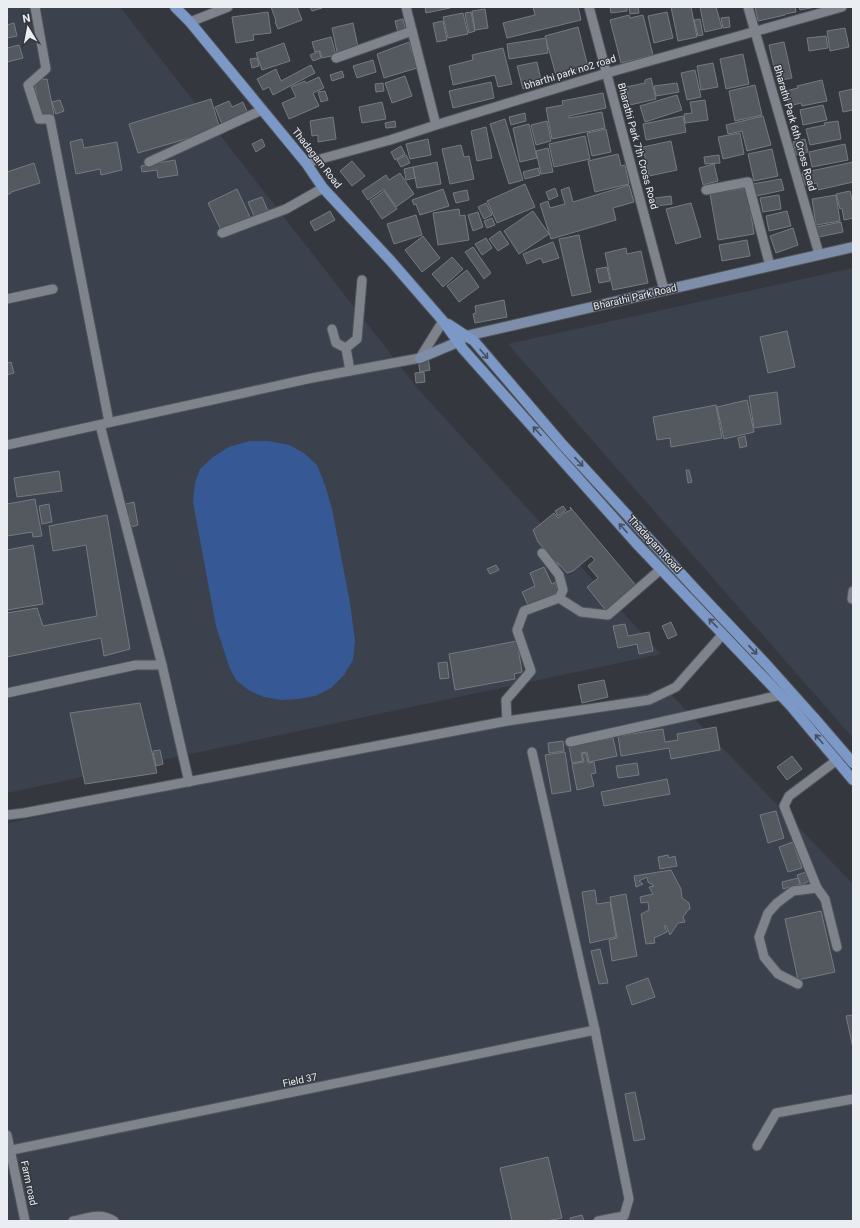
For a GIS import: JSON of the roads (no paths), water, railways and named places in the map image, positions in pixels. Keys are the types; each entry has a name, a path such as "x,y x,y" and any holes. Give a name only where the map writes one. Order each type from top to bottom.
{"main road":[{"name":"Thadagam Road","path":"175,7 190,22 306,163 322,188 390,260 443,321 462,339 474,341 562,444 818,721 853,763"},
{"name":"Bharathi Park Road","path":"420,358 462,339 664,290 853,247"},
{"name":"Thadagam Road","path":"462,339 463,349 636,542 781,695 853,780"}],"street":[{"path":"35,7 46,69 28,85 39,119 50,120 109,422"},
{"path":"190,22 228,7"},
{"path":"406,7 436,125"},
{"name":"Bharathi Park 7th Cross Road","path":"589,7 664,290"},
{"name":"Bharathi Park 6th Cross Road","path":"748,7 819,254"},
{"name":"bharthi park no2 road","path":"306,163 390,140 607,73 842,7"},
{"path":"336,58 412,31"},
{"path":"149,162 262,110"},
{"path":"706,190 748,182 770,266"},
{"path":"222,233 286,209 322,188"},
{"path":"346,348 357,339 362,280"},
{"path":"7,299 53,289"},
{"path":"7,445 312,378 420,358 443,321"},
{"path":"332,329 336,343 346,348"},
{"path":"346,348 350,371"},
{"path":"100,424 162,665 189,782"},
{"path":"507,721 506,700 531,671 517,630 524,610 559,598 563,590 559,575 542,554"},
{"path":"559,598 581,612 608,615 661,569"},
{"path":"7,815 507,721 649,700 676,687 723,634"},
{"path":"7,693 136,665 162,665"},
{"path":"570,742 781,695"},
{"path":"532,752 595,1030 629,1200 624,1216 598,1221"},
{"path":"837,760 789,796 784,806 817,888 825,899 837,947"},
{"path":"798,984 778,974 764,957 759,937 768,913 777,903 793,892 817,888"},
{"name":"Field 37","path":"9,1151 595,1030"},
{"path":"756,1146 776,1113 853,1099"},
{"name":"Farm road","path":"7,1135 9,1151 25,1221"},
{"path":"73,1221 100,1215 108,1217 114,1221"}]}
